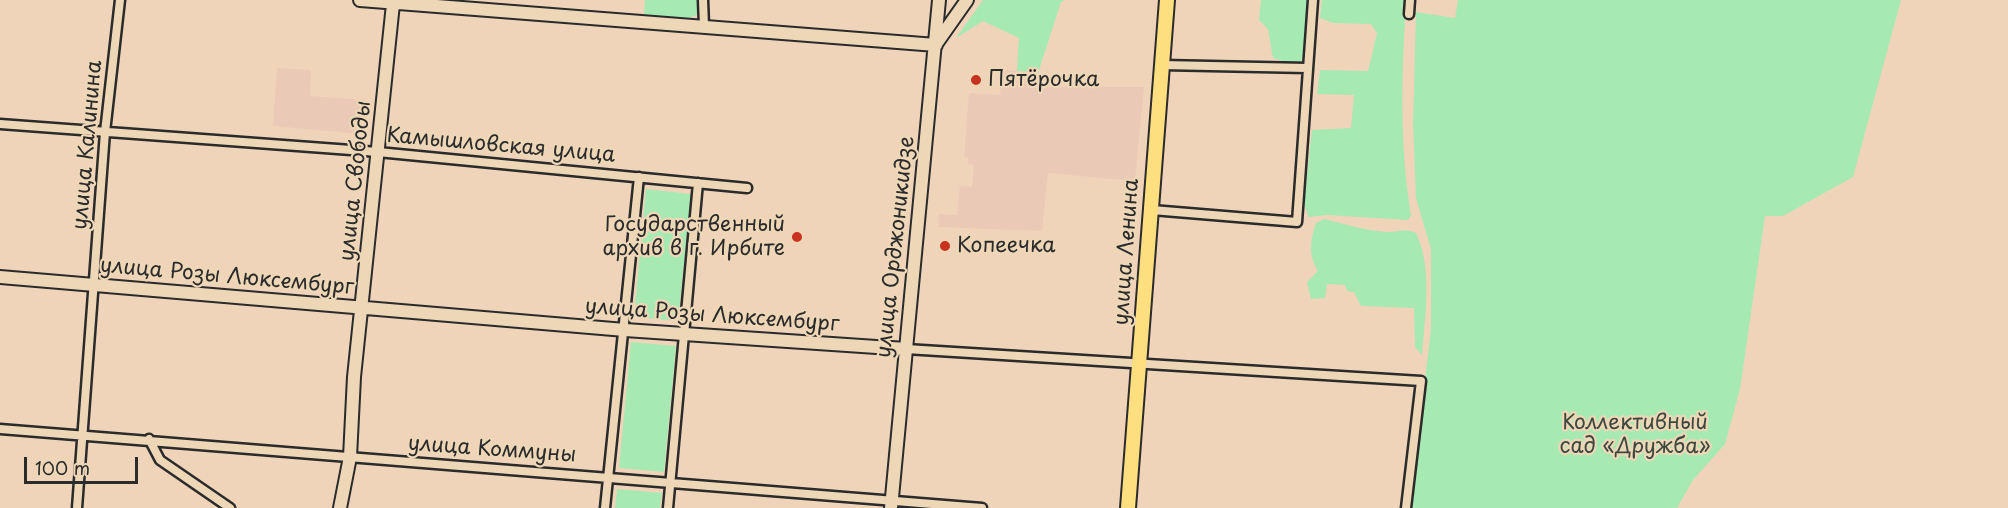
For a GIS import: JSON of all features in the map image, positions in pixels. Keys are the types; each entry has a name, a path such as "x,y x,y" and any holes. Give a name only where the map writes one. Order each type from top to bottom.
{"main road":[{"name":"улица Ленина","path":"1128,508 1167,0"}],"street":[{"name":"улица Калинина","path":"77,508 105,132 120,0"},
{"path":"360,0 454,5 936,45 939,0"},
{"path":"702,0 704,26"},
{"name":"улица Орджоникидзе","path":"891,505 936,45 967,0"},
{"path":"1152,210 1297,222 1306,68 1313,0"},
{"path":"1410,0 1410,14"},
{"name":"улица Свободы","path":"340,508 350,457 354,377 363,308 393,2"},
{"path":"1162,64 1306,68"},
{"name":"Камышловская улица","path":"0,124 378,152 747,188"},
{"path":"605,508 639,177"},
{"path":"668,508 698,183"},
{"name":"улица Розы Люксембург","path":"0,277 625,330 1421,381 1406,508"},
{"name":"улица Коммуны","path":"0,429 608,477 891,505 982,508"},
{"path":"149,439 160,460 230,508"}],"shaded area":[{"path":"277,68 311,70 310,96 365,100 362,134 273,126"},
{"path":"1002,70 1038,73 1038,87 1144,87 1135,181 1048,173 1042,231 938,227 939,214 957,215 960,186 972,187 974,165 968,164 968,158 964,157 969,93 1000,95"}],"green space":[{"path":"645,0 700,0 699,12 685,19 644,15"},
{"path":"983,0 1065,0 1061,2 1038,73 1017,71 1019,38 983,21 956,38"},
{"path":"1261,0 1309,0 1304,56 1300,63 1293,64 1273,58 1268,29 1259,20"},
{"path":"1322,0 1406,0 1403,134 1411,215 1408,220 1327,215 1308,217 1304,201 1312,130 1351,128 1354,95 1317,94 1320,70 1368,71 1377,33 1371,24 1333,23 1320,18"},
{"name":"Коллективный сад «Дружба»","path":"1458,0 1901,0 1853,177 1783,216 1765,216 1740,389 1725,444 1693,480 1677,508 1410,508 1431,329 1431,249 1416,198 1413,124 1416,12 1455,18"},
{"path":"646,189 691,194 678,321 634,317"},
{"path":"1324,219 1371,230 1387,232 1405,230 1416,233 1425,262 1426,277 1422,355 1415,347 1414,308 1361,306 1354,292 1347,291 1345,285 1327,284 1325,298 1311,299 1307,282 1318,271 1311,253 1311,241 1316,223"},
{"path":"631,342 676,346 664,472 619,468"},
{"path":"617,489 662,493 660,508 615,508"}],"place":[{"name":"Пятёрочка","path":"976,80"},
{"name":"Государственный архив в г. Ирбите","path":"797,237"},
{"name":"Копеечка","path":"945,246"}]}
